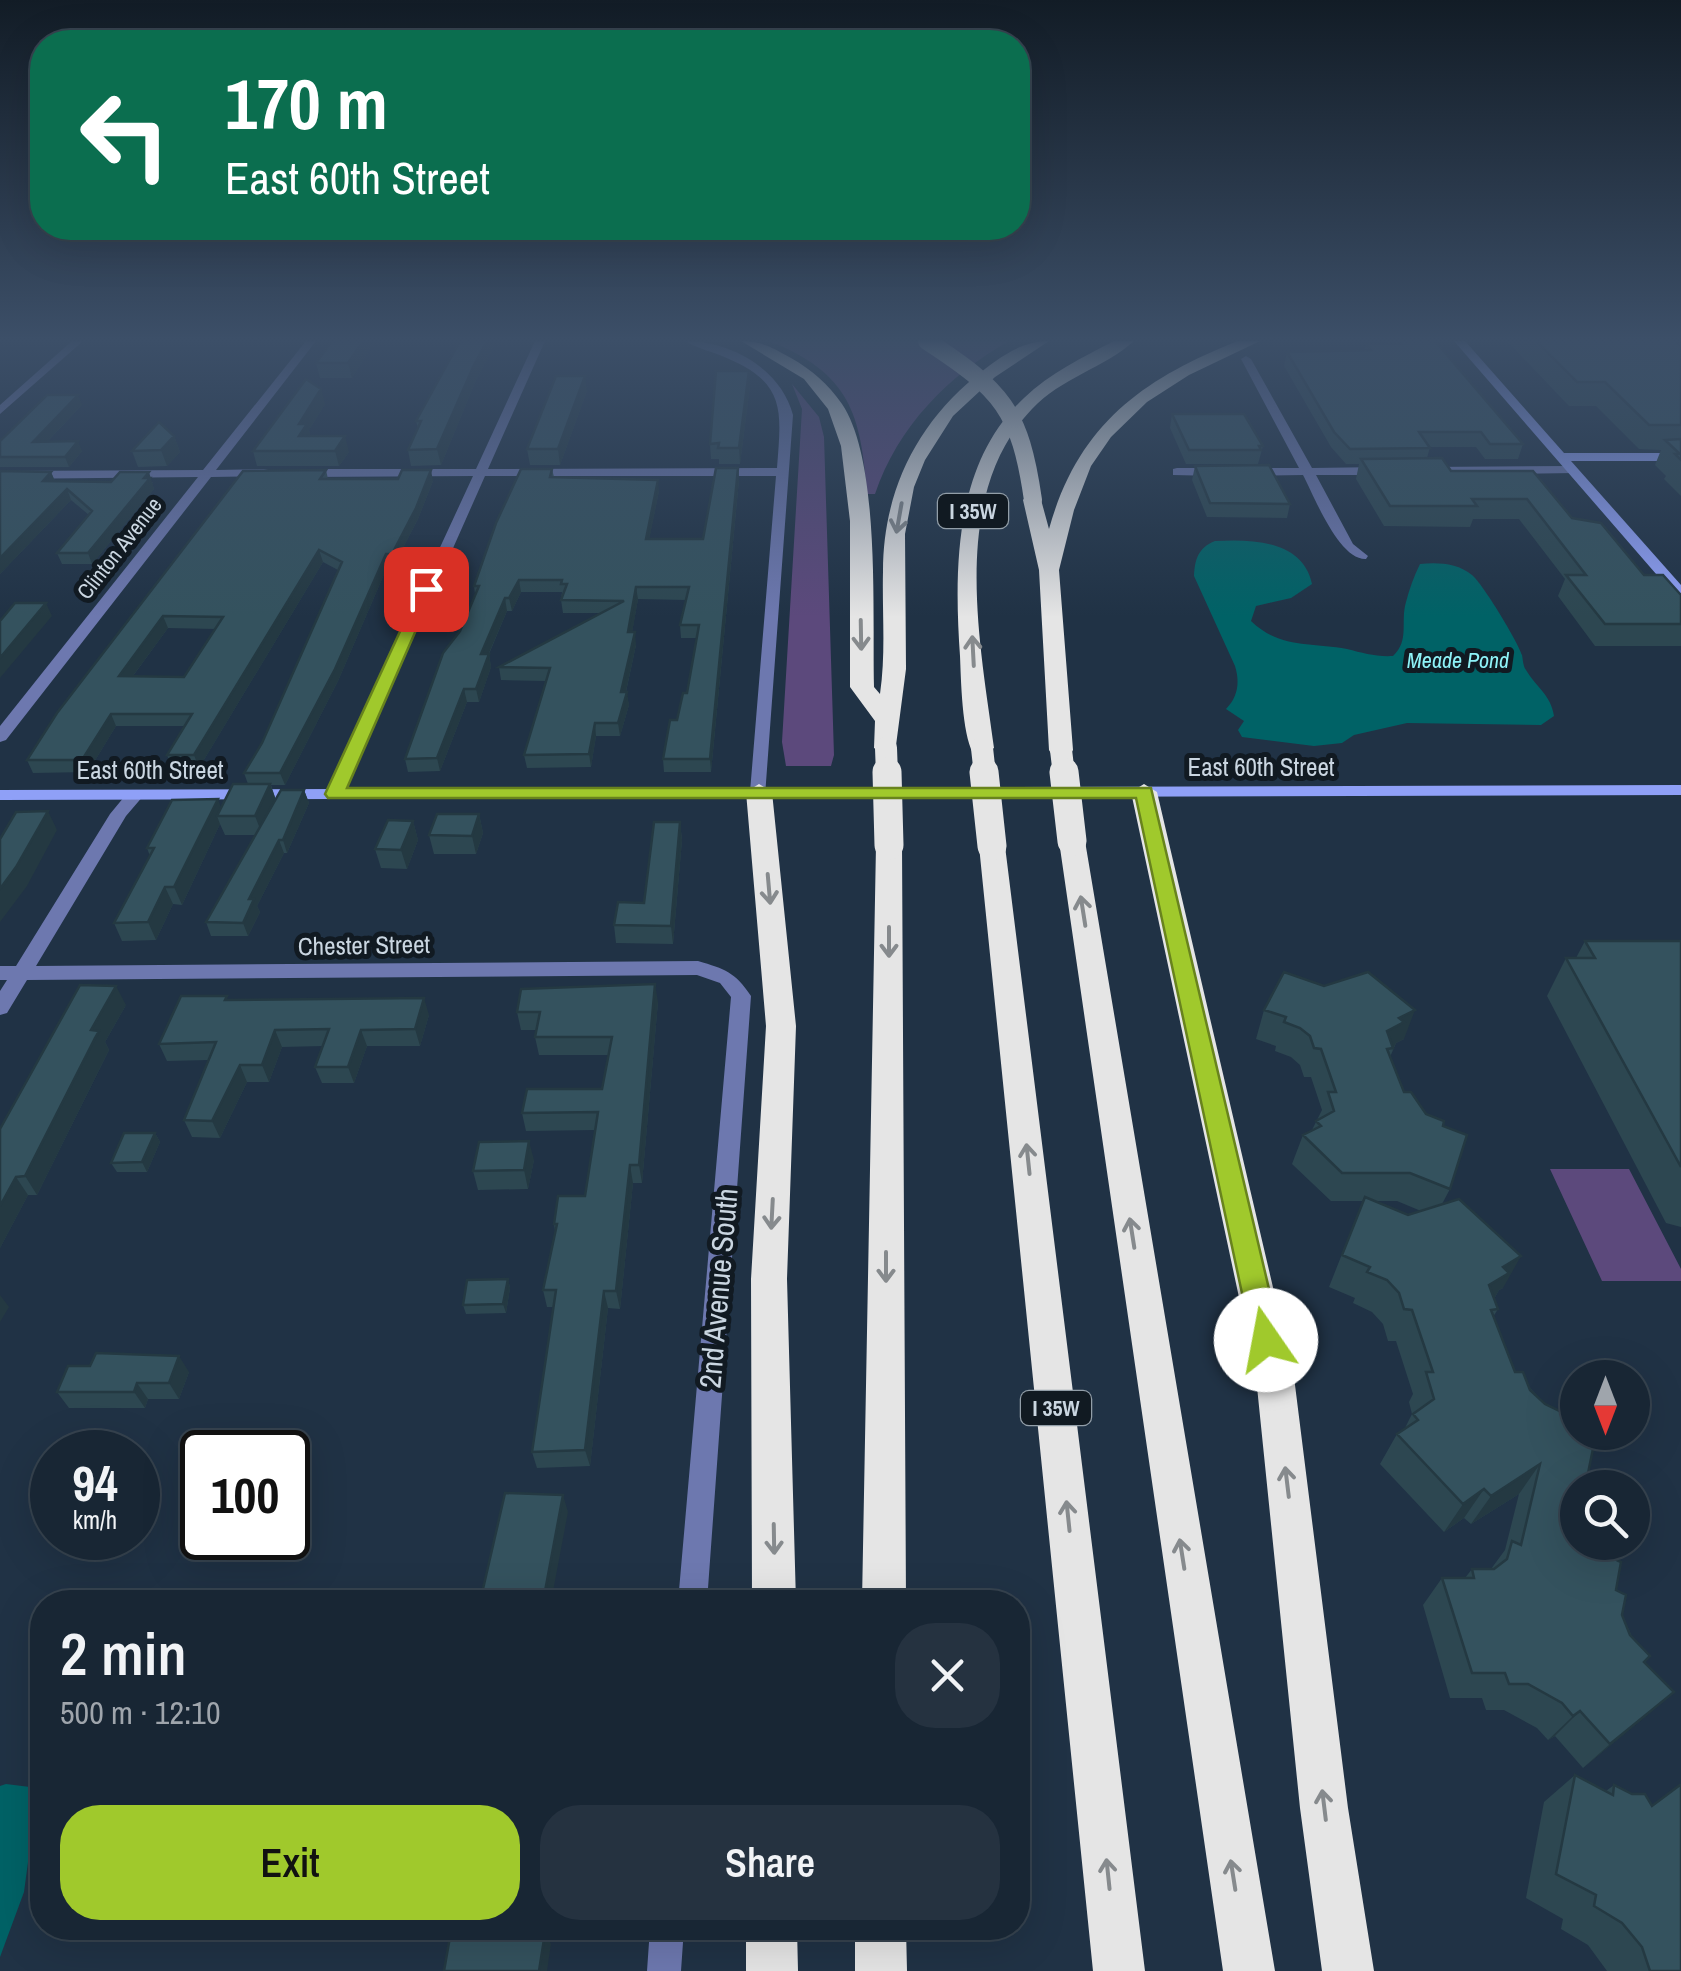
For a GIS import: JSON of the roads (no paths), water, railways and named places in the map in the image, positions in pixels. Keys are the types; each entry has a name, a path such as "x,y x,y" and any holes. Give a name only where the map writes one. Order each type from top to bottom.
{"highway":[{"path":"845,433 860,521 862,687 886,719"},
{"name":"I 35W","path":"884,1590 889,845 886,719 895,675 897,521 913,464 931,433"},
{"name":"I 35W","path":"1006,433 990,458 972,514 969,580 992,846 1119,1971"},
{"path":"1021,433 1049,570 1072,841 1249,1971"},
{"path":"1049,570 1067,502 1088,455 1106,433"},
{"path":"759,792 781,1026 768,1279 774,1590"},
{"path":"1144,792 1274,1378 1324,1808 1348,1971"},
{"path":"772,1940 772,1971"},
{"path":"881,1940 881,1971"}],"street":[{"name":"Clinton Avenue","path":"0,736 238,433"},
{"path":"335,794 496,433"},
{"path":"759,792 785,433"},
{"path":"1286,433 1348,546 1362,556"},
{"path":"1538,433 1681,594"},
{"path":"1559,457 1681,457"},
{"path":"1418,471 1570,470"},
{"path":"1177,472 1399,471"},
{"path":"0,474 781,472"},
{"name":"East 60th Street","path":"0,795 1681,790"},
{"path":"0,1008 118,814 136,795"},
{"name":"Chester Street","path":"0,974 698,968 728,978"},
{"name":"2nd Avenue South","path":"694,1590 741,996 728,978"},
{"path":"664,1971 666,1940"}],"water":[{"name":"Meade Pond","path":"1215,541 1274,545 1298,558 1307,569 1312,584 1291,598 1256,606 1251,621 1262,630 1296,643 1375,655 1393,656 1401,644 1404,609 1420,564 1447,564 1466,571 1477,580 1500,614 1525,668 1554,716 1541,725 1407,723 1354,735 1342,743 1314,746 1242,737 1238,730 1244,721 1226,709 1237,689 1235,666 1194,576 1198,555"},
{"path":"0,1786 30,1787 30,1847 24,1892 0,1957"}]}
